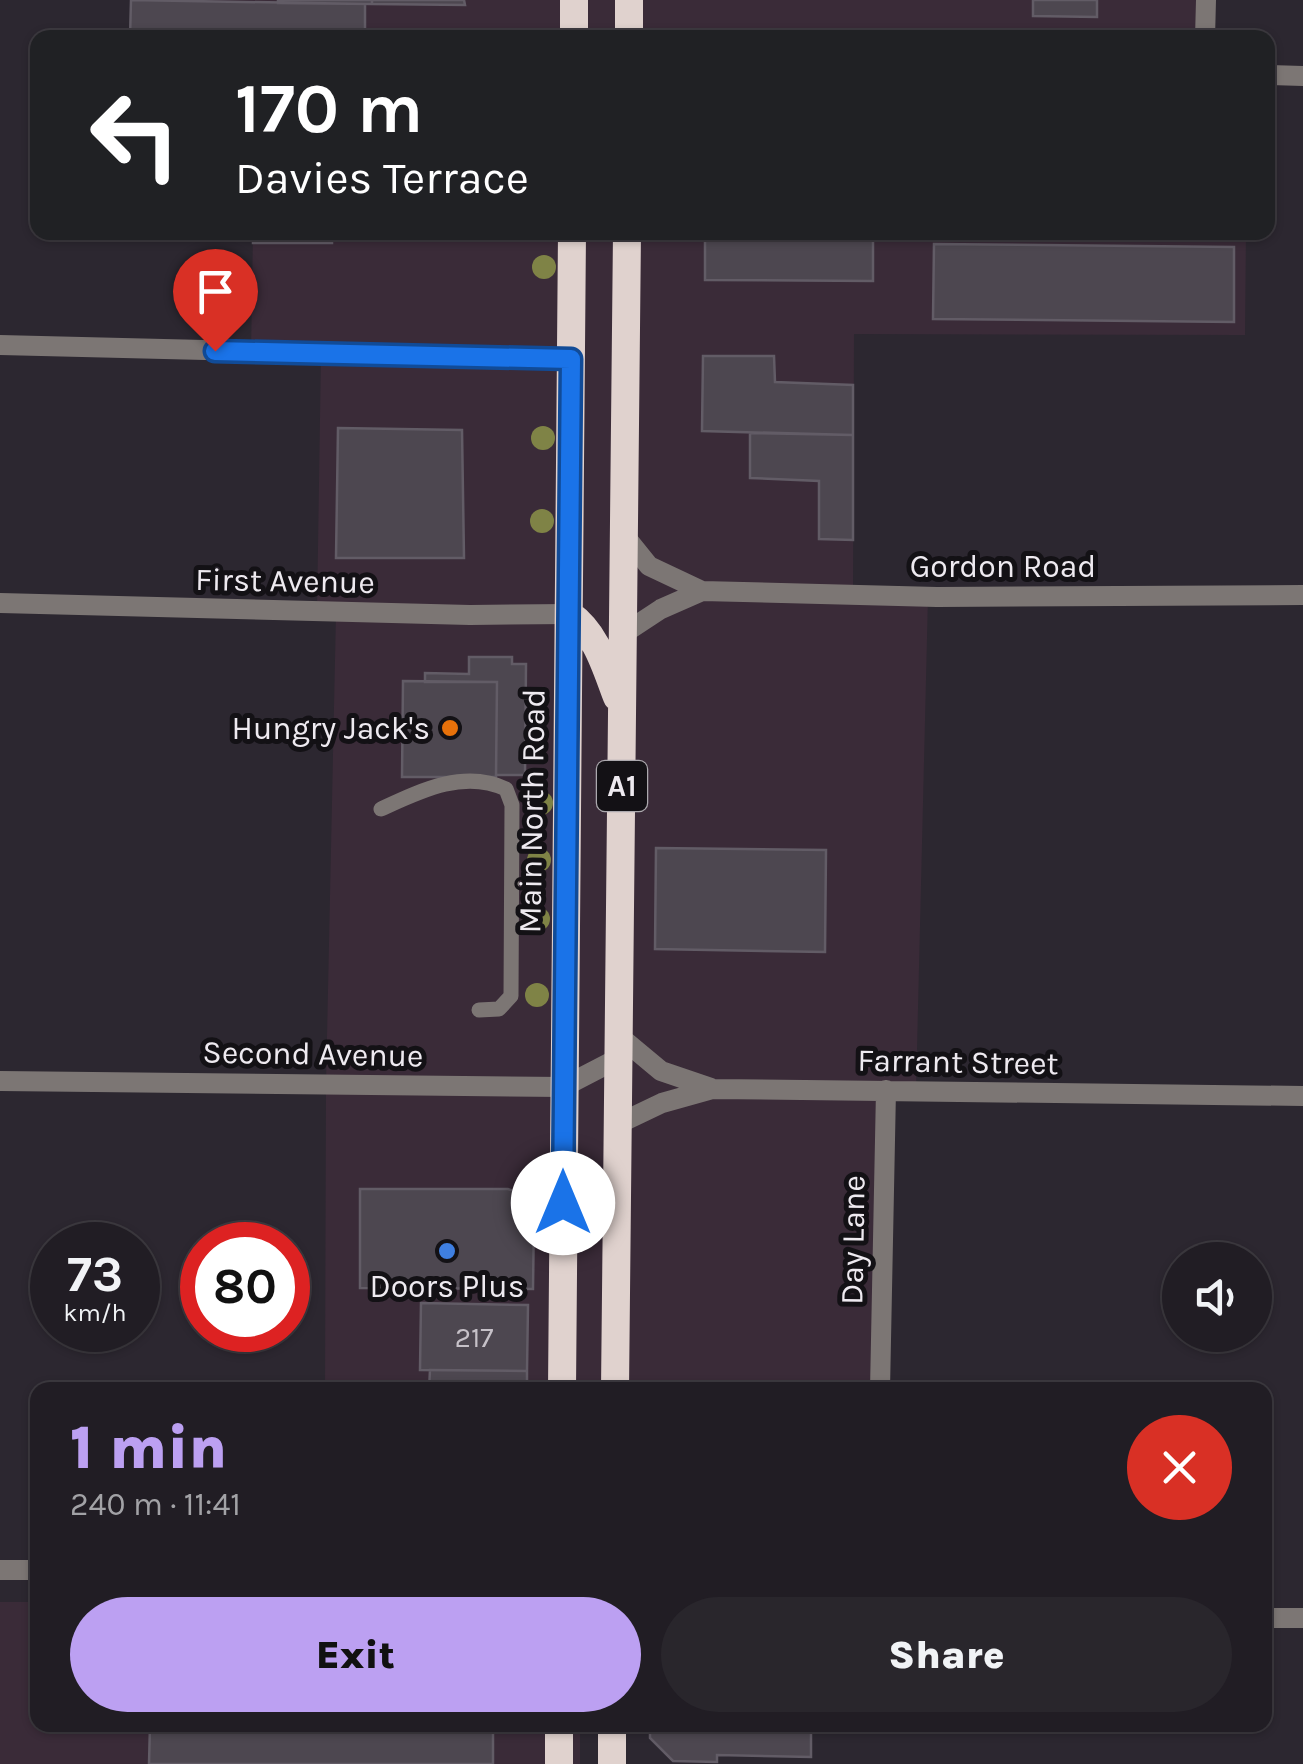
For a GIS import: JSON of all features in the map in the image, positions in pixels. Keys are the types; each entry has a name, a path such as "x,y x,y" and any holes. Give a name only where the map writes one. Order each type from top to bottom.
{"highway":[{"path":"574,0 574,30"},
{"path":"629,30 630,0"},
{"name":"Main North Road","path":"562,1382 572,240"},
{"name":"A1","path":"615,1382 627,240"},
{"path":"568,614 584,625 597,646 622,709"},
{"path":"558,1764 559,1732"},
{"path":"612,1732 612,1764"}],"street":[{"path":"1205,30 1206,0"},
{"path":"1275,75 1303,76"},
{"path":"0,346 571,359"},
{"name":"Gordon Road","path":"624,535 648,566 702,591 938,598 1303,595"},
{"name":"Gordon Road","path":"623,634 661,609 702,591"},
{"name":"First Avenue","path":"0,604 568,614"},
{"path":"619,1047 661,1071 712,1089"},
{"name":"Second Avenue","path":"0,1081 563,1086 619,1047"},
{"name":"Farrant Street","path":"618,1124 662,1102 712,1089 1303,1096"},
{"name":"Day Lane","path":"880,1382 886,1090"},
{"path":"0,1570 30,1570"},
{"path":"1272,1618 1303,1618"}],"lane":[{"path":"381,808 422,790 456,782 489,781 506,789 512,805 510,996 499,1010 479,1010"}],"shaded area":[{"path":"131,0 1206,0 1205,30 130,30"},
{"path":"253,240 1246,240 1245,335 854,334 853,595 928,597 916,1091 895,1090 889,1382 325,1382 326,1084 336,613 317,611 321,354 251,352"},
{"path":"0,1602 30,1602 30,1732 580,1732 580,1764 0,1764"}],"building":[{"path":"131,0 365,4 365,30 130,30"},
{"path":"372,0 372,4 278,3"},
{"path":"372,0 464,0 465,5 372,4"},
{"path":"1033,0 1097,0 1097,17 1033,16"},
{"path":"253,240 332,240 332,243"},
{"path":"705,240 873,240 873,281 705,280"},
{"path":"934,244 1234,247 1234,322 933,319"},
{"path":"703,356 774,356 775,382 853,385 853,435 702,431"},
{"path":"338,428 462,430 464,558 336,558"},
{"path":"750,433 853,435 853,540 819,539 819,481 750,478"},
{"path":"469,657 512,657 512,664 526,664 525,775 496,775 497,682 425,682 425,673 469,674"},
{"name":"Hungry Jack's","path":"403,681 497,682 496,777 402,777"},
{"path":"656,848 826,850 825,952 655,949"},
{"name":"Doors Plus","path":"360,1189 508,1189 527,1196 534,1214 533,1289 360,1288"},
{"path":"421,1303 528,1305 527,1371 420,1370"},
{"path":"430,1370 527,1371 527,1382 429,1382"},
{"path":"150,1732 493,1732 493,1764 149,1764"},
{"path":"650,1732 811,1732 811,1757 717,1755 717,1762 673,1761 650,1738"}],"place":[{"name":"Hungry Jack's","path":"450,728"},
{"name":"Doors Plus","path":"447,1251"}],"route":[{"path":"215,351 571,359 563,1203"}]}
